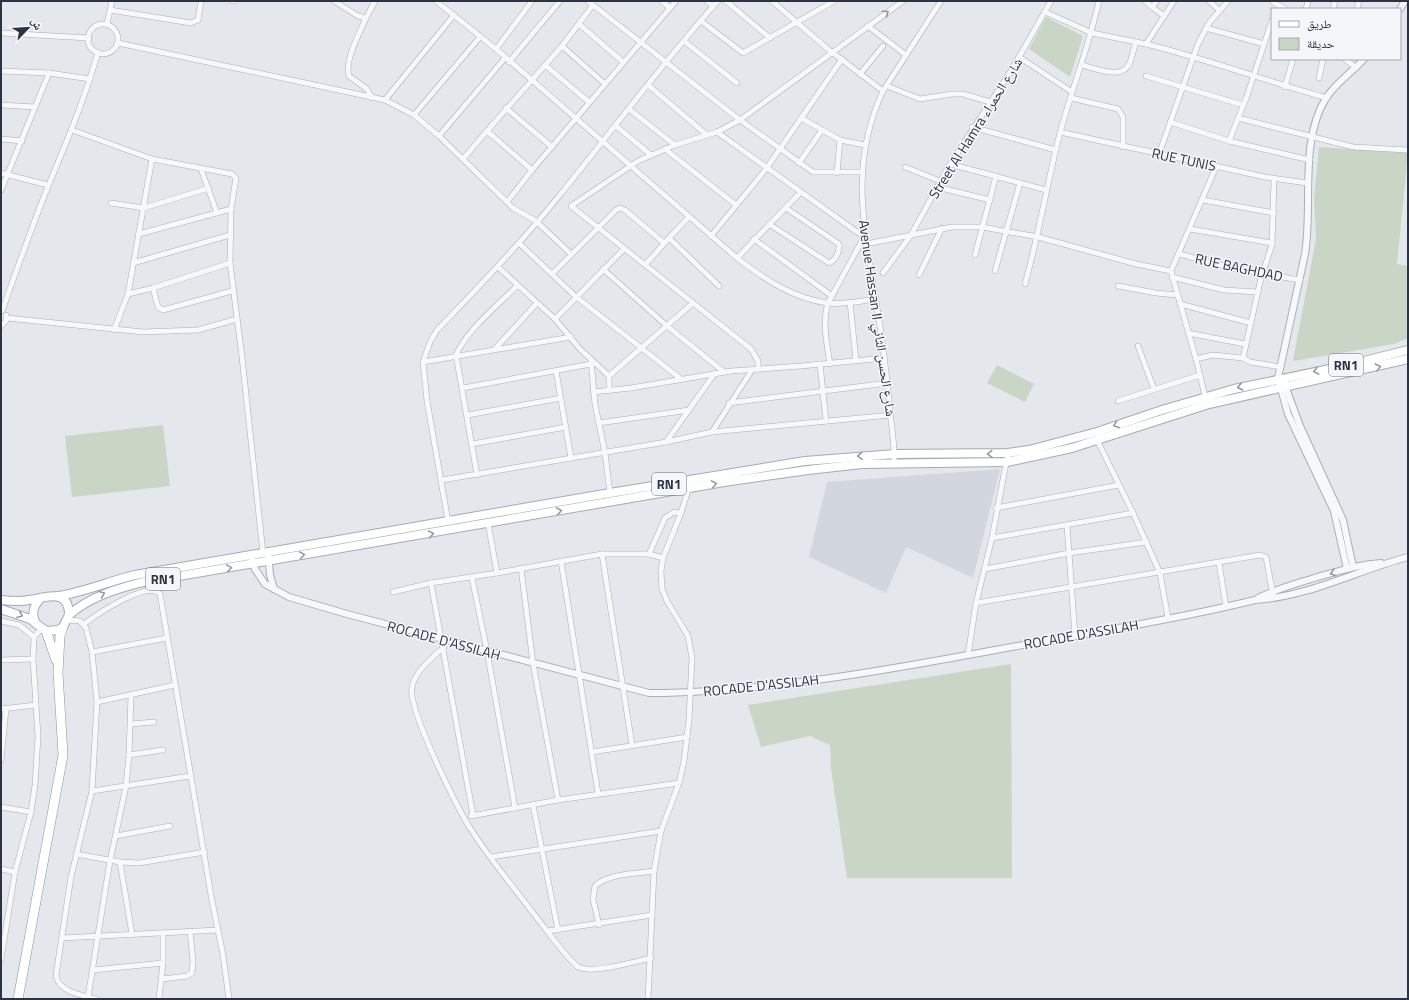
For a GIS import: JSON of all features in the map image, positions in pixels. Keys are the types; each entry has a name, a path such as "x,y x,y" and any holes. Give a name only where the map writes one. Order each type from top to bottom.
{"highway":[{"path":"18,999 63,755 58,673 60,636 67,621"},
{"path":"41,628 58,673"}],"main road":[{"name":"RN1","path":"41,628 52,632 67,621 82,604 115,589 252,560 266,553 690,479 804,461 895,454 1008,453 1045,447 1097,432 1205,396 1281,373 1344,366 1408,350"},
{"name":"RN1","path":"1,600 18,601 46,596 58,596 82,591 117,579 252,560 269,561 688,488 814,469 862,464 1007,462 1072,448 1209,404 1408,359"},
{"path":"58,596 66,603 67,621"},
{"path":"41,598 34,607 34,619 41,628"},
{"path":"1,609 18,613 41,628"}],"street":[{"path":"107,24 112,1"},
{"path":"110,10 192,23 198,20 201,1"},
{"path":"334,1 358,16 366,18"},
{"path":"372,98 367,89 348,74 350,58 366,18 375,1"},
{"path":"436,1 496,49 601,142 737,258 771,282 801,296 828,303 876,299"},
{"path":"496,49 532,1"},
{"path":"439,136 560,1"},
{"path":"588,1 640,41 665,63 740,120 813,172 861,172"},
{"path":"662,1 670,8"},
{"path":"507,202 575,118 676,1"},
{"path":"706,1 713,6"},
{"path":"448,521 427,401 423,362 430,342 437,330 498,267 536,221 559,197 665,63 718,1"},
{"path":"726,1 770,38"},
{"path":"772,1 797,21 831,52 883,91"},
{"path":"758,369 758,360 751,349 571,206 651,155 675,145 717,132 740,120 831,52 903,1"},
{"name":"Avenue Hassan II شارع الحسن الثاني","path":"894,464 895,454 888,383 876,299 864,236 861,172 865,145 873,114 883,91 941,1"},
{"name":"Street Al Hamra شارع الحمراء","path":"883,273 911,235 940,181 972,127 1019,57 1051,1"},
{"path":"1025,284 1038,237 1046,190 1060,132 1092,33 1099,1"},
{"path":"1145,1 1164,16"},
{"path":"1152,7 1157,1"},
{"path":"1146,44 1174,1"},
{"path":"1209,1 1219,10"},
{"path":"1159,154 1194,56 1206,28 1219,10 1228,1"},
{"path":"1272,1 1279,5"},
{"path":"701,21 743,53 830,2"},
{"path":"463,159 506,108 562,46 593,5"},
{"path":"1045,12 1092,33 1194,56 1285,87 1327,98"},
{"path":"385,100 454,15"},
{"path":"1229,141 1254,76 1271,23"},
{"path":"107,24 117,33 118,43 108,53 98,52 91,47 89,38 95,27 107,24"},
{"path":"578,24 623,62"},
{"path":"868,26 906,55"},
{"path":"1206,28 1264,44"},
{"path":"1,33 89,38"},
{"path":"414,115 480,37"},
{"path":"684,41 736,83"},
{"path":"1082,65 1122,72 1129,65 1136,42"},
{"path":"118,43 385,100 414,115 439,136 507,202 521,213 536,221 571,254"},
{"path":"562,46 604,84"},
{"path":"860,74 883,46"},
{"path":"98,52 72,130 48,185 1,311 6,318 114,330 178,332 209,328 237,319"},
{"path":"1019,57 1072,92"},
{"path":"711,236 766,169 842,59"},
{"path":"1285,87 1293,60"},
{"path":"1319,78 1324,60"},
{"path":"1346,60 1356,68"},
{"path":"1350,568 1334,511 1288,414 1281,373 1307,241 1307,184 1313,136 1318,115 1327,98 1363,60"},
{"path":"545,65 589,102"},
{"path":"1,71 49,73 90,79"},
{"path":"1,190 4,173 22,140 49,73"},
{"path":"1146,76 1243,105"},
{"path":"648,85 707,135"},
{"path":"887,86 920,99 958,94 990,102"},
{"path":"1071,98 1118,109 1123,117 1123,147"},
{"path":"1,106 35,107"},
{"path":"506,108 552,147"},
{"path":"629,109 675,145"},
{"path":"801,118 840,140 865,145"},
{"path":"1238,118 1352,147 1408,150"},
{"path":"1170,122 1229,141 1310,160"},
{"path":"616,126 651,155"},
{"path":"972,127 1056,150"},
{"path":"72,130 152,159 235,176 237,183 231,210 230,235 232,291 237,319 266,553 274,589"},
{"path":"799,163 822,130"},
{"path":"487,131 532,170"},
{"path":"717,132 766,169 864,236 828,303 825,319 830,364"},
{"name":"RUE TUNIS","path":"1060,132 1274,179 1307,184"},
{"path":"1,139 22,140"},
{"path":"837,172 840,140"},
{"path":"666,149 736,205"},
{"path":"114,330 128,294 152,159"},
{"path":"950,164 1046,190"},
{"path":"1205,396 1172,274 1216,166"},
{"path":"905,167 940,181"},
{"path":"201,169 217,213"},
{"path":"4,173 48,185"},
{"path":"975,255 996,176"},
{"path":"1243,358 1257,292 1272,243 1274,179"},
{"path":"995,271 1020,183"},
{"path":"937,187 990,200"},
{"path":"111,203 144,208 209,188"},
{"path":"737,258 800,193"},
{"path":"1203,200 1274,213"},
{"path":"552,274 598,227 620,208 625,210 664,243"},
{"path":"769,224 829,263 833,261 839,252 839,244 786,208"},
{"path":"139,234 231,210"},
{"path":"645,265 689,216"},
{"path":"866,244 942,228 982,227 1038,237 1224,290 1257,292"},
{"path":"919,275 942,228"},
{"path":"1190,229 1272,243"},
{"path":"133,262 230,235"},
{"path":"669,238 720,286"},
{"path":"754,239 832,296"},
{"path":"518,243 575,296 643,347 681,379"},
{"path":"555,319 575,296 624,249"},
{"name":"RUE BAGHDAD","path":"1179,254 1240,270 1300,280"},
{"path":"128,294 152,288 230,263"},
{"path":"498,267 555,319 591,362 610,376"},
{"path":"603,269 667,326 724,372"},
{"path":"477,475 468,415 456,355 460,346 469,335 518,285"},
{"path":"1118,286 1156,294 1177,295"},
{"path":"152,288 158,307 163,310 232,291"},
{"path":"850,302 856,361"},
{"path":"494,349 537,303"},
{"path":"609,390 610,376 693,303"},
{"path":"1180,304 1251,323"},
{"path":"1,326 5,323 6,318"},
{"path":"1188,333 1245,344"},
{"path":"423,362 456,355 571,337"},
{"path":"1138,346 1154,388"},
{"path":"1196,359 1213,355 1243,358 1281,373"},
{"path":"593,392 715,373 830,364 884,358"},
{"path":"462,388 556,371 591,362"},
{"path":"591,362 593,392 605,453 610,493"},
{"path":"820,364 826,421"},
{"path":"712,432 729,403 752,370"},
{"path":"556,371 571,458"},
{"path":"666,442 715,373"},
{"path":"1118,401 1154,388 1200,375"},
{"path":"729,403 888,383"},
{"path":"468,415 561,398"},
{"path":"598,423 689,410"},
{"path":"442,480 605,453 712,432 891,415"},
{"path":"472,444 566,427"},
{"path":"1098,440 1134,513 1160,573 1168,618"},
{"path":"968,655 976,603 992,538 996,508 1008,453"},
{"path":"648,999 654,871 661,831 680,783 687,737 690,692 691,648 688,636 667,601 660,579 663,558 681,513 690,479"},
{"path":"996,508 1119,485"},
{"path":"648,554 665,518 674,512 681,513"},
{"path":"992,538 1134,513"},
{"path":"488,523 497,573"},
{"path":"1066,525 1075,636"},
{"path":"985,569 1069,553 1147,542"},
{"path":"393,592 431,583 472,578 602,554 648,554 663,558"},
{"path":"602,554 621,686 632,745"},
{"path":"976,603 1264,555 1267,561 1274,598"},
{"name":"ROCADE D'ASSILAH","path":"252,560 265,584 289,597 346,614 649,693 690,692 766,686 968,655 1075,636 1255,600 1274,598 1367,571 1385,563 1408,557"},
{"path":"561,561 598,794"},
{"path":"1219,563 1226,607"},
{"name":"ROCADE D'ASSILAH","path":"1255,600 1272,591 1350,568 1366,564 1385,563"},
{"path":"521,568 533,663 558,800"},
{"path":"472,578 487,651 515,808"},
{"path":"431,583 444,647 473,815"},
{"path":"84,624 111,605 138,594 155,591 160,594 162,599 190,776 205,852 229,999"},
{"path":"1,621 19,625 34,636"},
{"path":"67,621 80,621 84,624 89,637 97,702 92,791 76,854 62,938 57,981 68,990 96,999"},
{"path":"1,959 15,872 30,812 38,753 33,659 34,636 41,628"},
{"path":"92,652 167,638"},
{"path":"444,647 425,665 419,673 412,687 411,694 415,710 430,747 466,818 491,857 573,962 583,969 651,958"},
{"path":"1,660 33,659"},
{"path":"97,702 131,696 175,685"},
{"path":"88,997 110,861 126,786 130,755 131,696"},
{"path":"1,760 3,709 36,705"},
{"path":"131,724 154,722"},
{"path":"592,752 687,737"},
{"path":"130,755 163,750"},
{"path":"92,791 190,776"},
{"path":"466,818 473,815 558,800 680,783"},
{"path":"533,805 540,848 558,930"},
{"path":"1,807 30,812"},
{"path":"116,836 170,826"},
{"path":"491,857 540,848 661,831"},
{"path":"76,854 110,861 150,862 205,852"},
{"path":"120,862 132,934"},
{"path":"1,869 15,872"},
{"path":"599,925 593,899 595,886 599,882 611,878 654,871"},
{"path":"548,931 599,925 652,915"},
{"path":"62,938 218,930"},
{"path":"162,979 187,976 192,973 193,961 190,931"},
{"path":"159,999 163,963 163,933"},
{"path":"93,970 163,963"}],"shaded area":[{"path":"1000,469 973,578 906,547 886,593 809,557 827,482"}],"green space":[{"path":"1046,17 1083,36 1070,77 1029,49"},
{"path":"1319,147 1408,153 1397,264 1408,266 1408,338 1394,344 1293,361 1316,239 1314,198"},
{"path":"997,365 1034,384 1025,402 987,383"},
{"path":"163,425 170,486 72,497 65,436"},
{"path":"1011,664 1012,878 847,878 831,769 830,745 810,736 761,747 748,705"}]}
